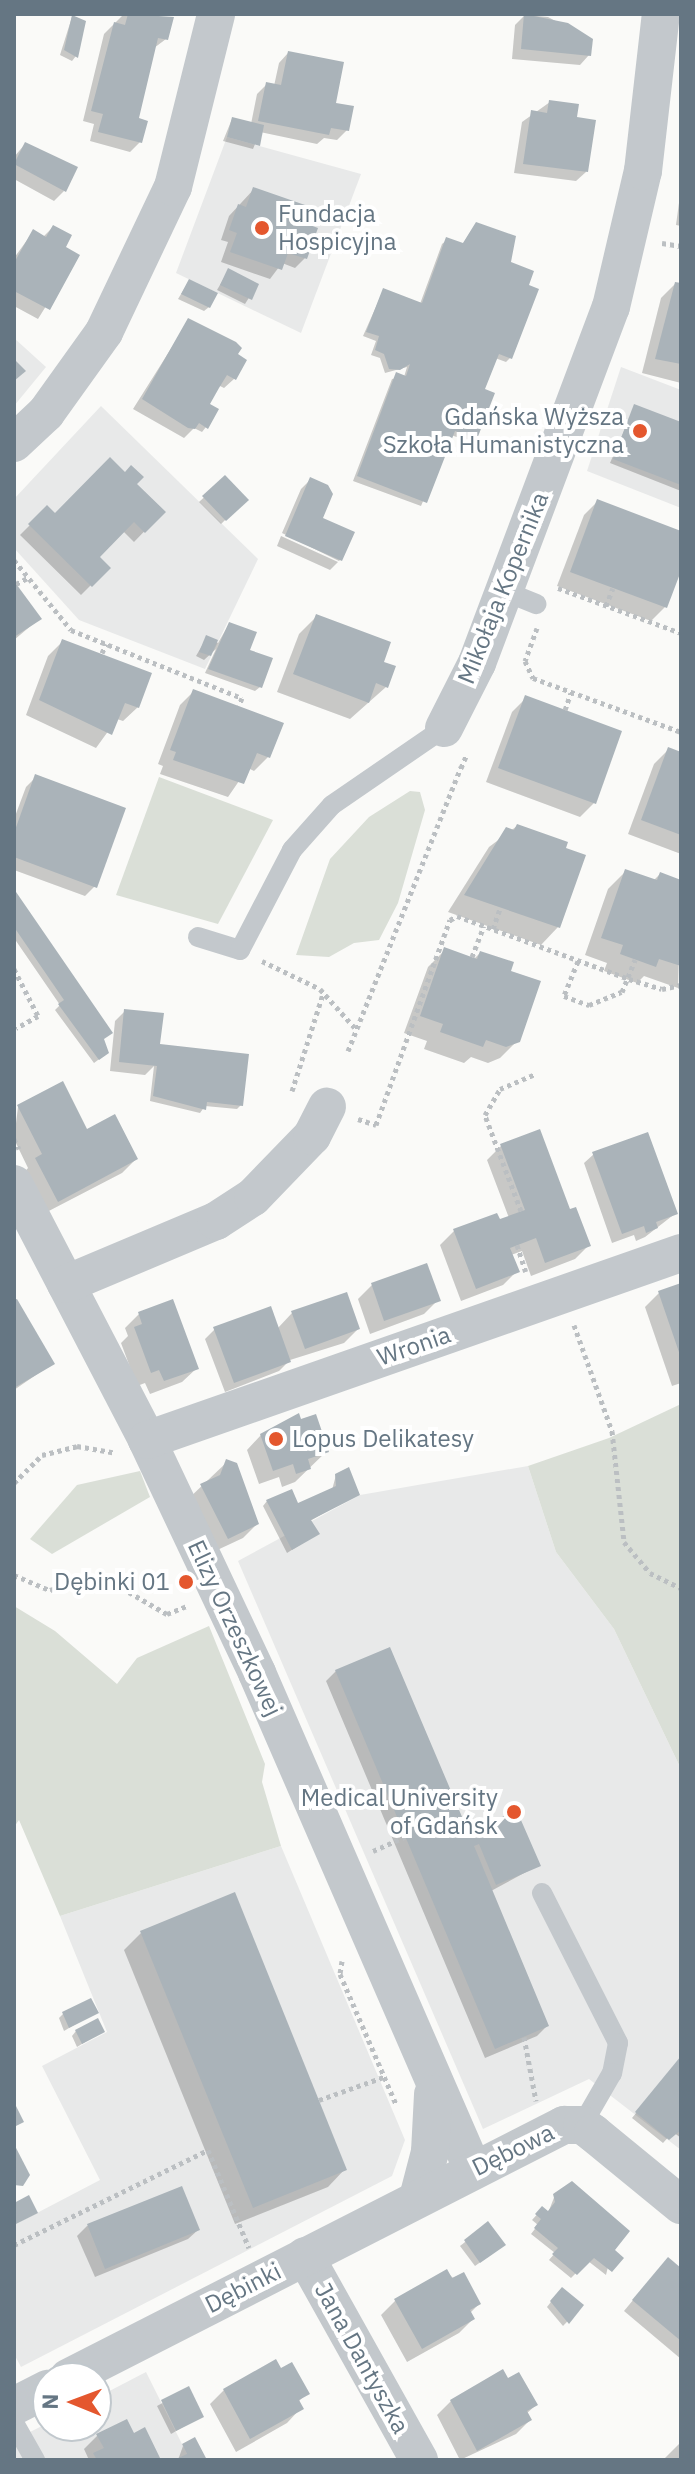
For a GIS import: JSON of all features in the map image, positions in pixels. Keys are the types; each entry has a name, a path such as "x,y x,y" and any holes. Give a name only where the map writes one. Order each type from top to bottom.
{"street":[{"path":"14,443 46,413 104,332 167,200 208,61 216,14"},
{"name":"Mikołaja Kopernika","path":"444,728 533,603 611,307 643,171 661,14"},
{"path":"66,1284 216,1221 253,1197 335,1110"},
{"name":"Elizy Orzeszkowej","path":"14,1184 147,1440 257,1673 473,2170"},
{"name":"Wronia","path":"147,1440 681,1253"},
{"name":"Elizy Orzeszkowej","path":"418,2198 430,2152 433,2083"},
{"name":"Dębowa","path":"418,2198 550,2130 582,2125 681,2205"},
{"name":"Dębinki","path":"99,2362 418,2198"},
{"name":"Jana Dantyszka","path":"305,2256 419,2460"},
{"path":"14,2406 32,2397"}],"lane":[{"path":"198,937 240,950 292,850 332,805 444,728"},
{"path":"542,1893 618,2043 612,2073 582,2125"},
{"path":"14,2423 35,2460"}],"path":[{"path":"655,241 681,246"},
{"path":"14,560 71,630 242,698 239,705"},
{"path":"16,584 28,578"},
{"path":"545,583 681,633"},
{"path":"553,586 533,603 525,661 527,672 571,693 681,732"},
{"path":"606,606 613,588"},
{"path":"102,653 106,644"},
{"path":"565,710 571,693"},
{"path":"348,1051 461,768 444,728"},
{"path":"493,929 500,909"},
{"path":"335,1110 376,1125 450,920 457,916 627,979 662,989 681,985"},
{"path":"472,957 484,926"},
{"path":"240,950 323,993 355,1028"},
{"path":"578,961 564,996 589,1005 622,992 635,959"},
{"path":"14,969 38,1016 16,1028"},
{"path":"289,1102 323,993"},
{"path":"521,1211 485,1115 500,1089 536,1074"},
{"path":"563,1294 612,1431 624,1542 650,1573 681,1588"},
{"path":"14,1483 42,1455 77,1446 123,1455 147,1440"},
{"path":"14,1575 50,1590 89,1579 108,1580 167,1614"},
{"path":"380,1848 405,1837"},
{"path":"524,2037 538,2110"},
{"path":"319,2100 384,2077"},
{"path":"14,2245 208,2150 251,2252"}],"shaded area":[{"path":"227,137 361,174 301,333 176,273"},
{"path":"14,338 46,367 14,406"},
{"name":"Gdańska Wyższa Szkoła Humanistyczna","path":"621,367 681,390 681,508 587,471"},
{"path":"101,406 258,559 205,669 79,620 14,548 14,499"},
{"path":"159,777 273,820 218,924 116,895"},
{"path":"410,791 420,792 425,810 398,903 379,940 354,943 329,957 296,955 330,859 369,817"},
{"path":"681,1404 681,1769 614,1629 556,1552 528,1466 609,1438"},
{"name":"Medical University of Gdańsk","path":"528,1466 556,1552 614,1629 681,1769 681,2150 589,2079 483,2129 238,1561 360,1495"},
{"path":"140,1471 150,1497 52,1554 30,1539 77,1485"},
{"path":"14,1606 55,1631 117,1684 137,1658 209,1626 265,1764 262,1782 281,1846 60,1916 19,1820 14,1827"},
{"path":"281,1846 405,2140 392,2176 21,2367 14,2354 14,2225 100,2180 42,2066 107,2032 60,1916"},
{"path":"146,2372 190,2460 14,2460 14,2440 32,2431 32,2442 112,2442 112,2390"}],"building":[{"path":"128,14 174,17 168,40 158,38 139,118 148,121 142,143 98,132 103,114 91,111 114,22 125,25"},
{"path":"524,14 568,23 593,39 591,56 521,49"},
{"path":"72,15 86,21 78,58 64,50"},
{"path":"288,51 344,62 336,103 354,106 349,131 331,128 329,135 258,121 266,82 281,85"},
{"path":"549,100 579,104 577,117 596,120 588,172 523,164 531,110 547,113"},
{"path":"232,117 264,125 260,146 227,137"},
{"path":"25,142 78,167 66,192 14,164"},
{"path":"253,187 305,205 299,221 318,228 307,259 288,253 282,270 230,252 237,233 229,230 238,204 246,207"},
{"path":"476,222 516,236 511,262 534,271 529,285 539,289 512,359 499,354 485,389 495,393 477,439 455,431 427,503 357,476 396,372 406,376 410,364 400,370 389,369 384,354 375,350 379,336 366,332 383,288 422,303 446,237 463,243"},
{"path":"53,225 72,235 66,247 80,255 50,310 14,291 14,263 33,229 46,237"},
{"path":"228,268 259,284 252,300 220,285"},
{"path":"189,279 218,293 210,308 181,294"},
{"path":"675,282 681,283 681,364 655,359"},
{"path":"188,318 236,342 242,348 238,354 247,360 236,380 227,375 219,388 210,404 219,409 208,429 199,423 195,429 188,428 142,399"},
{"path":"14,359 26,371 14,381"},
{"path":"634,404 681,422 681,485 613,459"},
{"path":"110,457 125,472 131,465 144,477 137,484 166,512 145,533 134,522 100,557 111,568 92,587 28,524 47,505 55,513"},
{"path":"225,475 249,500 226,521 202,496"},
{"path":"310,477 328,485 333,494 323,518 355,532 342,561 285,536"},
{"path":"597,499 681,531 681,571 667,608 570,572"},
{"path":"14,581 42,619 14,637"},
{"path":"316,614 391,642 384,662 396,666 388,688 376,683 369,703 293,674"},
{"path":"229,622 257,632 250,650 273,658 262,688 208,669"},
{"path":"206,635 218,640 211,656 199,652"},
{"path":"62,639 152,673 139,708 125,703 112,735 39,700"},
{"path":"193,689 284,723 270,758 257,753 244,784 173,760 176,752 170,750"},
{"path":"525,695 622,731 596,804 498,768"},
{"path":"668,747 681,752 681,835 641,820"},
{"path":"35,774 126,808 97,888 14,857 14,833"},
{"path":"517,824 568,842 566,848 586,855 560,928 464,895 506,827 514,830"},
{"path":"625,869 657,880 660,872 681,880 681,966 659,959 656,967 620,954 623,945 601,938"},
{"path":"14,889 113,1033 104,1039 109,1053 99,1060 58,1004 64,1000 14,927"},
{"path":"444,947 477,959 480,951 514,962 511,971 541,981 520,1042 506,1047 486,1040 483,1047 440,1032 443,1024 420,1016"},
{"path":"124,1009 164,1013 160,1044 249,1054 243,1106 207,1102 206,1110 153,1096 157,1066 119,1062"},
{"path":"63,1081 87,1129 115,1114 138,1159 58,1202 35,1158 42,1154 17,1105"},
{"path":"540,1129 570,1209 576,1207 591,1246 545,1263 536,1238 510,1248 520,1272 476,1289 453,1229 497,1213 500,1219 525,1210 500,1144"},
{"path":"648,1132 678,1214 656,1222 658,1228 646,1233 644,1226 622,1234 592,1152"},
{"path":"427,1263 441,1301 384,1321 371,1283"},
{"path":"681,1283 681,1358 658,1291"},
{"path":"347,1292 360,1329 305,1349 291,1311"},
{"path":"17,1299 55,1364 14,1388 14,1300"},
{"path":"173,1299 199,1369 164,1381 159,1370 151,1373 134,1327 142,1324 138,1312"},
{"path":"271,1306 291,1362 234,1383 213,1327"},
{"path":"299,1413 301,1419 316,1414 329,1452 308,1459 311,1469 296,1474 293,1464 273,1471 260,1434"},
{"path":"226,1459 237,1463 259,1524 228,1539 200,1484 220,1475"},
{"path":"349,1467 360,1495 311,1520 320,1534 292,1550 266,1500 292,1489 298,1503 336,1486 335,1474"},
{"path":"390,1647 468,1831 517,1811 541,1866 496,1885 479,1844 474,1846 549,2026 495,2049 335,1670"},
{"path":"235,1892 347,2170 253,2208 140,1931"},
{"path":"91,1998 99,2013 69,2028 62,2012"},
{"path":"98,2018 105,2032 82,2044 75,2030"},
{"path":"681,2056 681,2130 669,2140 635,2112"},
{"path":"14,2102 24,2122 14,2127"},
{"path":"14,2144 30,2175 23,2186 14,2185"},
{"path":"572,2181 630,2231 615,2250 624,2258 612,2272 594,2258 577,2275 552,2254 558,2248 534,2228 541,2219 535,2214 542,2206 548,2211 555,2202 553,2194"},
{"path":"182,2186 200,2230 105,2269 87,2224"},
{"path":"29,2195 38,2213 14,2225 14,2203"},
{"path":"488,2221 506,2245 480,2263 464,2240"},
{"path":"668,2257 681,2268 681,2341 632,2300"},
{"path":"447,2269 452,2278 464,2272 481,2304 470,2310 475,2319 422,2349 394,2299"},
{"path":"562,2287 584,2305 569,2324 550,2301"},
{"path":"276,2359 281,2368 292,2362 310,2394 299,2400 304,2409 250,2439 223,2389"},
{"path":"503,2369 508,2378 519,2372 538,2405 527,2411 532,2420 477,2451 450,2400"},
{"path":"189,2386 204,2417 176,2431 161,2400"},
{"path":"127,2419 134,2433 145,2427 161,2460 97,2460 93,2453 104,2448 101,2442 112,2442 112,2426"},
{"path":"195,2437 207,2460 174,2460 187,2454 182,2444"}],"place":[{"name":"Fundacja Hospicyjna","path":"262,228"},
{"name":"Gdańska Wyższa Szkoła Humanistyczna","path":"640,431"},
{"name":"Lopus Delikatesy","path":"276,1439"},
{"name":"Dębinki 01","path":"186,1582"},
{"name":"Medical University of Gdańsk","path":"514,1812"}]}
